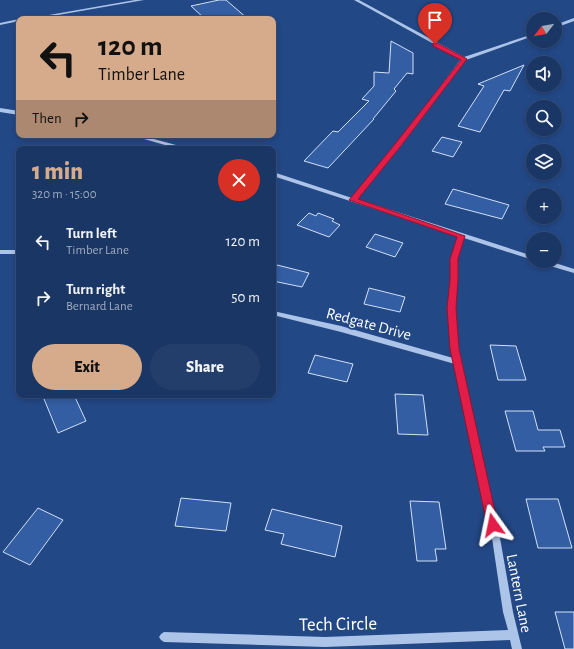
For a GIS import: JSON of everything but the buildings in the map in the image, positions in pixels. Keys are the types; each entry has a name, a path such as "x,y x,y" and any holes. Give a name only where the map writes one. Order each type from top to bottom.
{"street":[{"path":"46,16 142,0"},
{"path":"356,0 464,59"},
{"path":"562,24 574,19"},
{"path":"0,24 16,21"},
{"path":"353,200 398,146 464,59 526,37"},
{"path":"0,110 16,113"},
{"path":"144,138 174,146"},
{"path":"276,175 526,256"},
{"name":"Lantern Lane","path":"461,236 454,259 454,280 451,308 457,362 496,538 508,612 517,649"},
{"path":"0,252 16,252"},
{"path":"562,267 574,271"},
{"name":"Redgate Drive","path":"276,314 340,329 457,362"},
{"name":"Tech Circle","path":"164,638 325,642 513,635"}],"route":[{"path":"435,44 464,59 398,146 353,200 461,236 454,259 454,280 451,308 455,349 493,525"}]}
